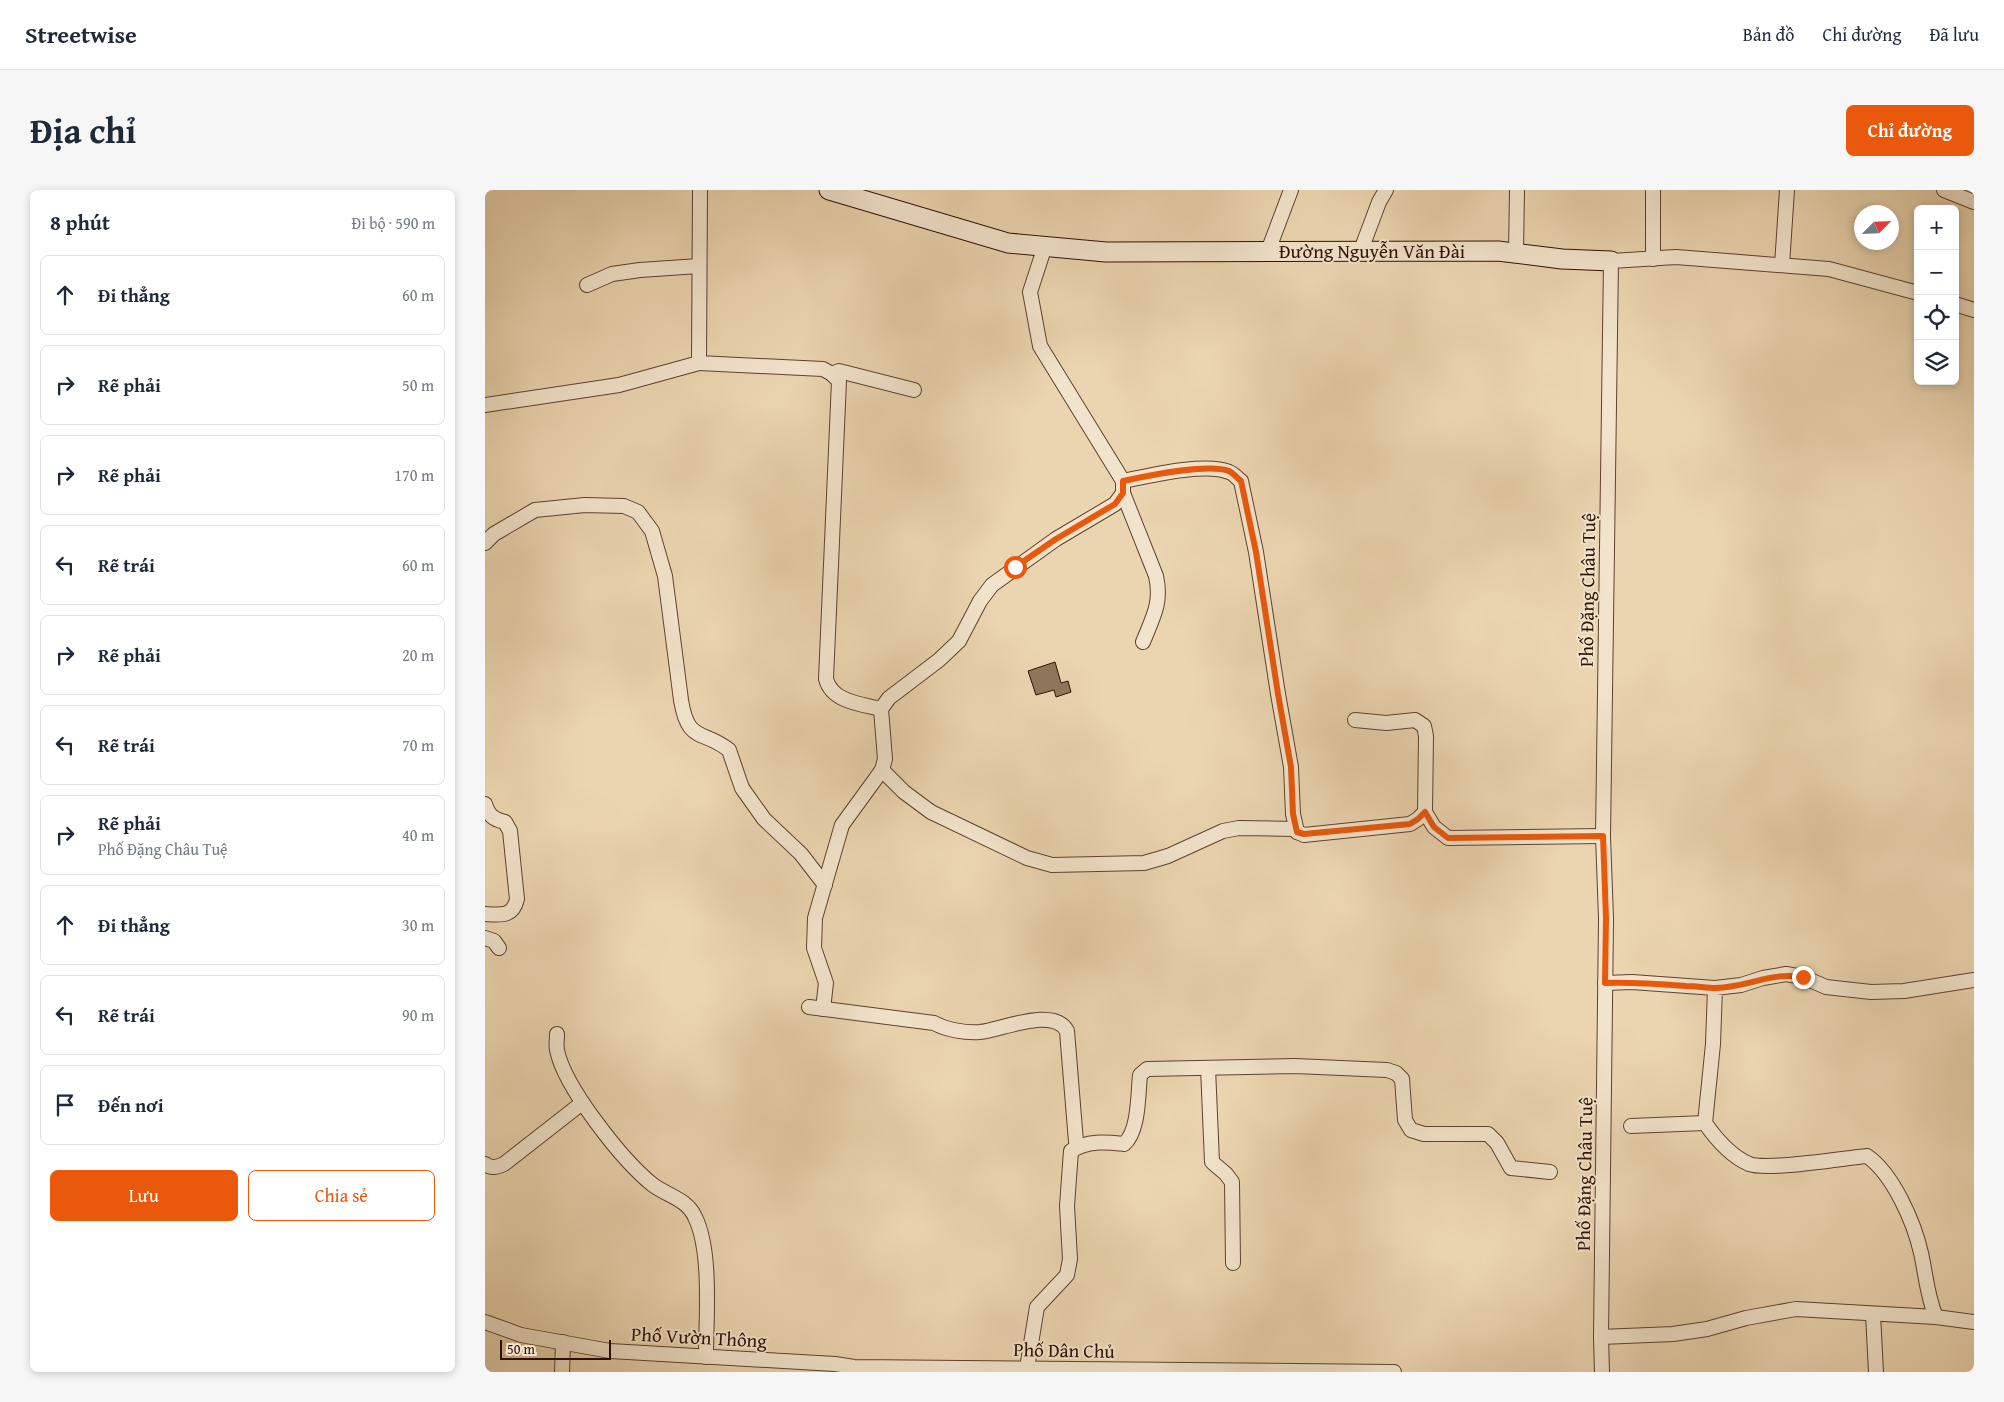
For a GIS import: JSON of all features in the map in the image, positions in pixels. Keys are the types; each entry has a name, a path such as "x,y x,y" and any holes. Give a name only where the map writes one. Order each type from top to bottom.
{"street":[{"path":"699,362 700,190"},
{"name":"Đường Nguyễn Văn Đài","path":"829,190 1008,243 1106,252 1498,251 1562,259 1611,261 1676,257 1829,269 1914,292"},
{"path":"1268,251 1291,190"},
{"path":"1361,250 1379,202 1387,190"},
{"path":"1515,253 1517,190"},
{"path":"1653,190 1653,258"},
{"path":"1782,265 1787,190"},
{"path":"1948,191 1974,202"},
{"path":"1045,246 1030,292 1040,346 1123,487 1156,576 1159,587 1159,599 1143,642"},
{"name":"Phố Đặng Châu Tuệ","path":"1603,1372 1601,1337 1606,918 1603,836 1611,261"},
{"path":"587,285 612,274 699,266"},
{"path":"1959,305 1974,310"},
{"path":"485,405 619,385 699,362 823,369 832,374 839,381 839,403 825,679 831,692 838,697 881,710"},
{"path":"832,374 839,371 914,390"},
{"path":"1078,1146 1076,1142 1067,1031 1057,1021 1049,1020 1011,1024 979,1032 944,1028 934,1023 816,1008 826,983 814,948 815,918 842,824 882,770 885,759 881,710 889,698 939,660 959,642 980,601 992,585 1056,539 1115,504 1123,487 1172,472 1210,469 1229,472 1241,481 1256,552 1291,767 1293,814 1297,832"},
{"path":"485,543 494,534 535,510 585,506 624,506 638,512 652,531 665,576 683,714 688,725 697,735 729,750 742,788 763,819 801,854 825,885"},
{"path":"1355,720 1386,723 1415,720 1424,726 1426,736 1425,812 1434,827 1448,838 1603,836"},
{"path":"882,770 904,792 931,812 1027,858 1052,865 1145,863 1168,856 1206,837 1239,828 1295,829 1297,832 1304,834 1410,824 1425,812"},
{"path":"485,804 489,815 494,819 505,822 510,831 517,898 515,908 509,912 499,915 485,914"},
{"path":"485,938 494,941 499,948"},
{"path":"1605,980 1715,988 1741,985 1763,978 1786,974 1803,977 1826,987 1871,992 1904,991 1974,980"},
{"path":"1715,988 1713,1044 1705,1123 1712,1134 1735,1157 1752,1165 1781,1166 1867,1156 1877,1163 1909,1216 1921,1251 1929,1301 1936,1317"},
{"path":"557,1034 557,1049 565,1072 582,1103 616,1147 653,1185 685,1203 695,1217 703,1244 706,1276 706,1357"},
{"path":"1027,1368 1037,1307 1067,1275 1070,1259 1067,1206 1071,1150 1078,1146 1096,1142 1124,1144 1130,1139 1135,1127 1140,1075 1147,1069 1295,1066 1387,1070 1396,1073 1402,1079 1405,1120 1411,1130 1424,1134 1488,1134 1497,1144 1511,1168 1550,1172"},
{"path":"1208,1068 1212,1162 1232,1182 1233,1263"},
{"path":"485,1164 488,1167 495,1167 504,1164 582,1103"},
{"path":"1631,1126 1705,1123"},
{"path":"1601,1337 1673,1334 1707,1329 1746,1318 1796,1309 1936,1317 1974,1322"},
{"path":"1873,1314 1877,1372"},
{"name":"Phố Vườn Thông","path":"485,1322 521,1334 609,1351 854,1369"},
{"path":"562,1372 563,1342"},
{"name":"Phố Dân Chủ","path":"854,1369 1027,1368 1394,1372"}],"building":[{"path":"1055,662 1061,683 1068,681 1071,692 1056,697 1054,690 1036,695 1028,671"}],"route":[{"path":"1015,567 1056,539 1115,504 1123,493 1123,481 1172,472 1210,469 1229,472 1241,481 1256,552 1291,767 1293,814 1297,832 1304,834 1410,824 1425,812 1439,833 1448,838 1603,836 1606,918 1605,983 1632,982 1715,988 1741,985 1763,978 1786,974 1803,977"}]}
